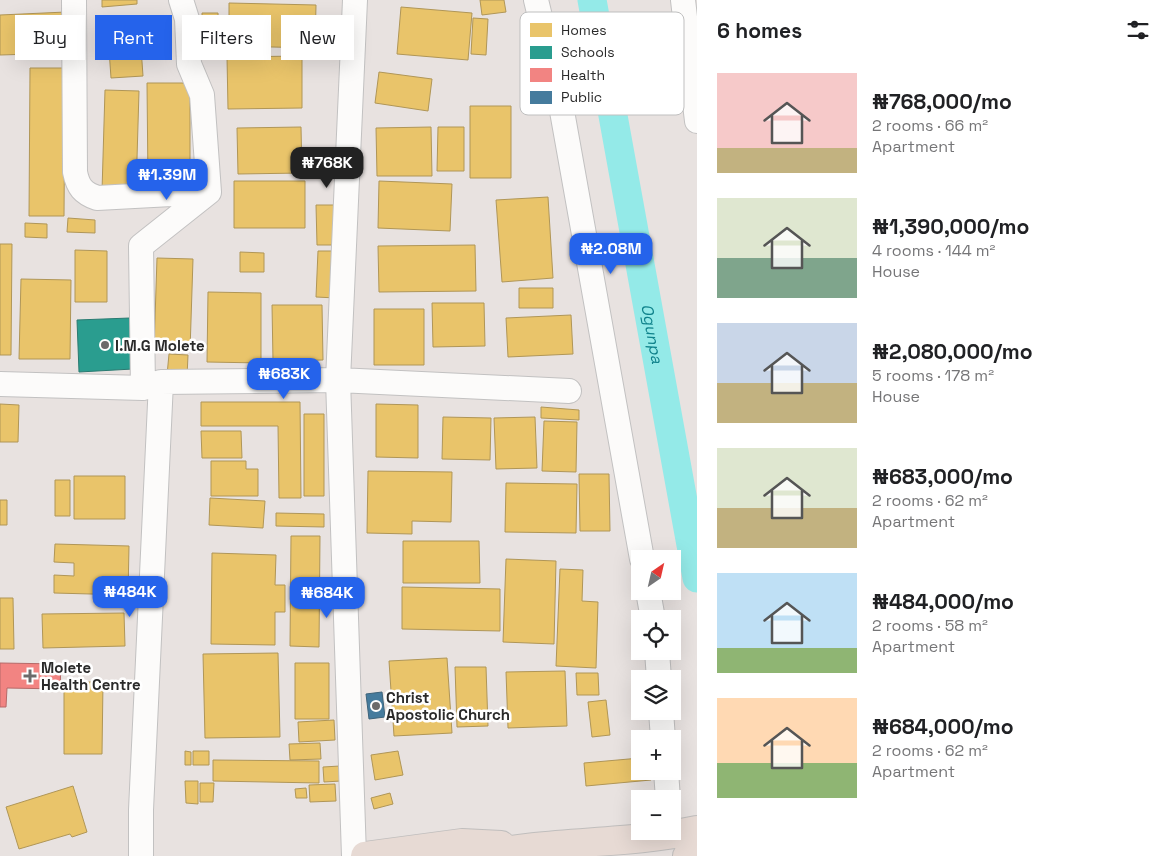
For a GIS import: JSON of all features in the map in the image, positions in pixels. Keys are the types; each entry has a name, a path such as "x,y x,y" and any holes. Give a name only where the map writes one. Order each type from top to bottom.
{"highway":[{"path":"365,856 462,843 542,846 686,844"},
{"path":"477,856 542,846"}],"street":[{"path":"74,0 75,172 81,188 85,193 97,198 209,192"},
{"path":"181,0 187,19 189,64 202,95 209,192"},
{"path":"354,856 338,380 355,0"},
{"path":"683,0 697,120"},
{"path":"563,115 640,550"},
{"path":"141,856 152,385 141,246 209,192"},
{"path":"0,384 152,385 338,380 569,391"}],"building: Homes":[{"path":"102,0 137,0 137,4 102,7"},
{"path":"480,0 504,0 506,12 482,15"},
{"path":"229,3 316,5 316,15 281,15 281,47 271,47 271,15 229,15"},
{"path":"401,7 472,13 468,60 397,54"},
{"path":"66,12 66,15 15,15 15,55 0,55 0,15"},
{"path":"202,13 218,13 218,15 202,15"},
{"path":"473,18 488,19 486,55 471,54"},
{"path":"271,56 281,56 281,60 302,60 302,108 228,109 227,60 271,60"},
{"path":"110,60 142,60 143,76 111,78"},
{"path":"30,68 65,68 64,216 29,216"},
{"path":"379,72 432,79 428,111 375,103"},
{"path":"147,83 190,83 190,182 148,183"},
{"path":"105,90 139,91 136,192 102,191"},
{"path":"470,106 511,106 511,178 470,178"},
{"path":"301,127 302,173 238,174 237,128"},
{"path":"431,127 432,176 377,176 376,128"},
{"path":"438,127 464,127 464,171 437,171"},
{"path":"234,181 305,181 305,228 234,228"},
{"path":"379,181 452,184 450,231 378,228"},
{"path":"548,197 553,278 502,282 496,200"},
{"path":"316,205 337,205 337,245 317,245"},
{"path":"68,218 95,220 95,233 67,232"},
{"path":"25,223 47,224 47,238 25,237"},
{"path":"0,244 12,244 11,355 0,355"},
{"path":"475,245 476,291 379,292 378,246"},
{"path":"75,250 107,251 107,302 75,302"},
{"path":"318,251 337,251 336,298 316,297"},
{"path":"240,252 264,253 264,272 240,272"},
{"path":"157,258 193,259 190,351 154,350"},
{"path":"21,279 71,280 70,359 19,359"},
{"path":"519,288 553,288 553,308 519,308"},
{"path":"208,292 261,293 261,363 207,362"},
{"path":"432,303 484,303 485,346 433,347"},
{"path":"272,305 322,305 323,360 273,361"},
{"path":"374,309 424,309 424,365 374,365"},
{"path":"571,315 573,354 508,357 506,318"},
{"path":"169,354 188,355 187,377 167,375"},
{"path":"201,402 300,402 301,498 279,498 278,426 201,426"},
{"path":"0,404 19,405 18,442 0,442"},
{"path":"376,404 418,405 418,458 376,457"},
{"path":"541,407 579,410 579,420 541,418"},
{"path":"304,414 324,414 324,496 304,496"},
{"path":"443,417 491,418 490,460 442,459"},
{"path":"535,417 537,468 496,469 494,418"},
{"path":"544,421 577,422 576,472 542,471"},
{"path":"201,431 241,431 242,458 202,458"},
{"path":"211,461 246,461 246,469 258,469 258,496 211,496"},
{"path":"368,471 452,472 451,522 412,521 412,534 367,533"},
{"path":"579,474 609,474 610,531 580,531"},
{"path":"74,476 125,476 125,519 74,519"},
{"path":"55,480 70,480 70,516 55,516"},
{"path":"506,483 577,484 576,533 505,532"},
{"path":"210,498 265,501 263,528 209,525"},
{"path":"0,500 7,500 7,525 0,525"},
{"path":"276,513 324,514 324,527 276,526"},
{"path":"291,536 320,536 319,647 290,646"},
{"path":"403,541 479,541 480,583 403,583"},
{"path":"55,544 129,546 128,595 54,593 54,575 74,576 74,563 54,562"},
{"path":"212,553 276,555 275,585 285,585 285,612 275,612 275,645 211,644"},
{"path":"506,559 556,561 554,644 503,642"},
{"path":"560,569 583,570 582,601 598,602 596,668 556,666"},
{"path":"402,587 500,589 500,631 402,629"},
{"path":"0,598 13,598 14,649 0,649"},
{"path":"124,613 125,646 43,648 42,614"},
{"path":"278,653 280,737 205,738 203,654"},
{"path":"447,658 452,733 394,736 389,661"},
{"path":"295,663 329,663 329,719 295,719"},
{"path":"455,667 486,667 488,726 457,727"},
{"path":"565,671 567,726 508,728 506,672"},
{"path":"576,673 598,673 599,695 577,695"},
{"path":"64,682 103,682 102,754 64,754"},
{"path":"606,700 610,735 592,737 588,702"},
{"path":"334,720 335,740 299,742 298,722"},
{"path":"320,743 321,759 290,760 289,744"},
{"path":"185,751 191,752 191,765 185,765"},
{"path":"193,751 209,751 209,765 193,765"},
{"path":"398,751 403,775 375,780 371,755"},
{"path":"631,759 631,780 651,780 586,786 584,763"},
{"path":"213,760 319,761 319,783 213,781"},
{"path":"340,766 341,781 324,782 323,767"},
{"path":"185,781 198,781 198,804 186,803"},
{"path":"200,783 214,783 213,802 200,802"},
{"path":"335,784 336,801 310,802 309,785"},
{"path":"73,786 87,832 72,837 70,834 19,849 6,807"},
{"path":"306,788 307,798 296,798 295,789"},
{"path":"390,793 393,804 374,809 371,798"}],"building: Schools":[{"name":"I.M.G Molete","path":"130,318 133,369 79,372 77,320"}],"building: Health":[{"name":"Molete Health Centre","path":"0,663 61,664 60,689 7,688 6,707 0,707"}],"building: Public":[{"name":"Christ Apostolic Church","path":"382,692 385,717 369,719 366,694"}],"waterway":[{"name":"Ogunpa","path":"592,0 594,12"},
{"name":"Ogunpa","path":"613,115 697,578"}],"place":[{"name":"I.M.G Molete","path":"105,345"},
{"name":"Molete Health Centre","path":"30,676"},
{"name":"Christ Apostolic Church","path":"376,706"}]}
